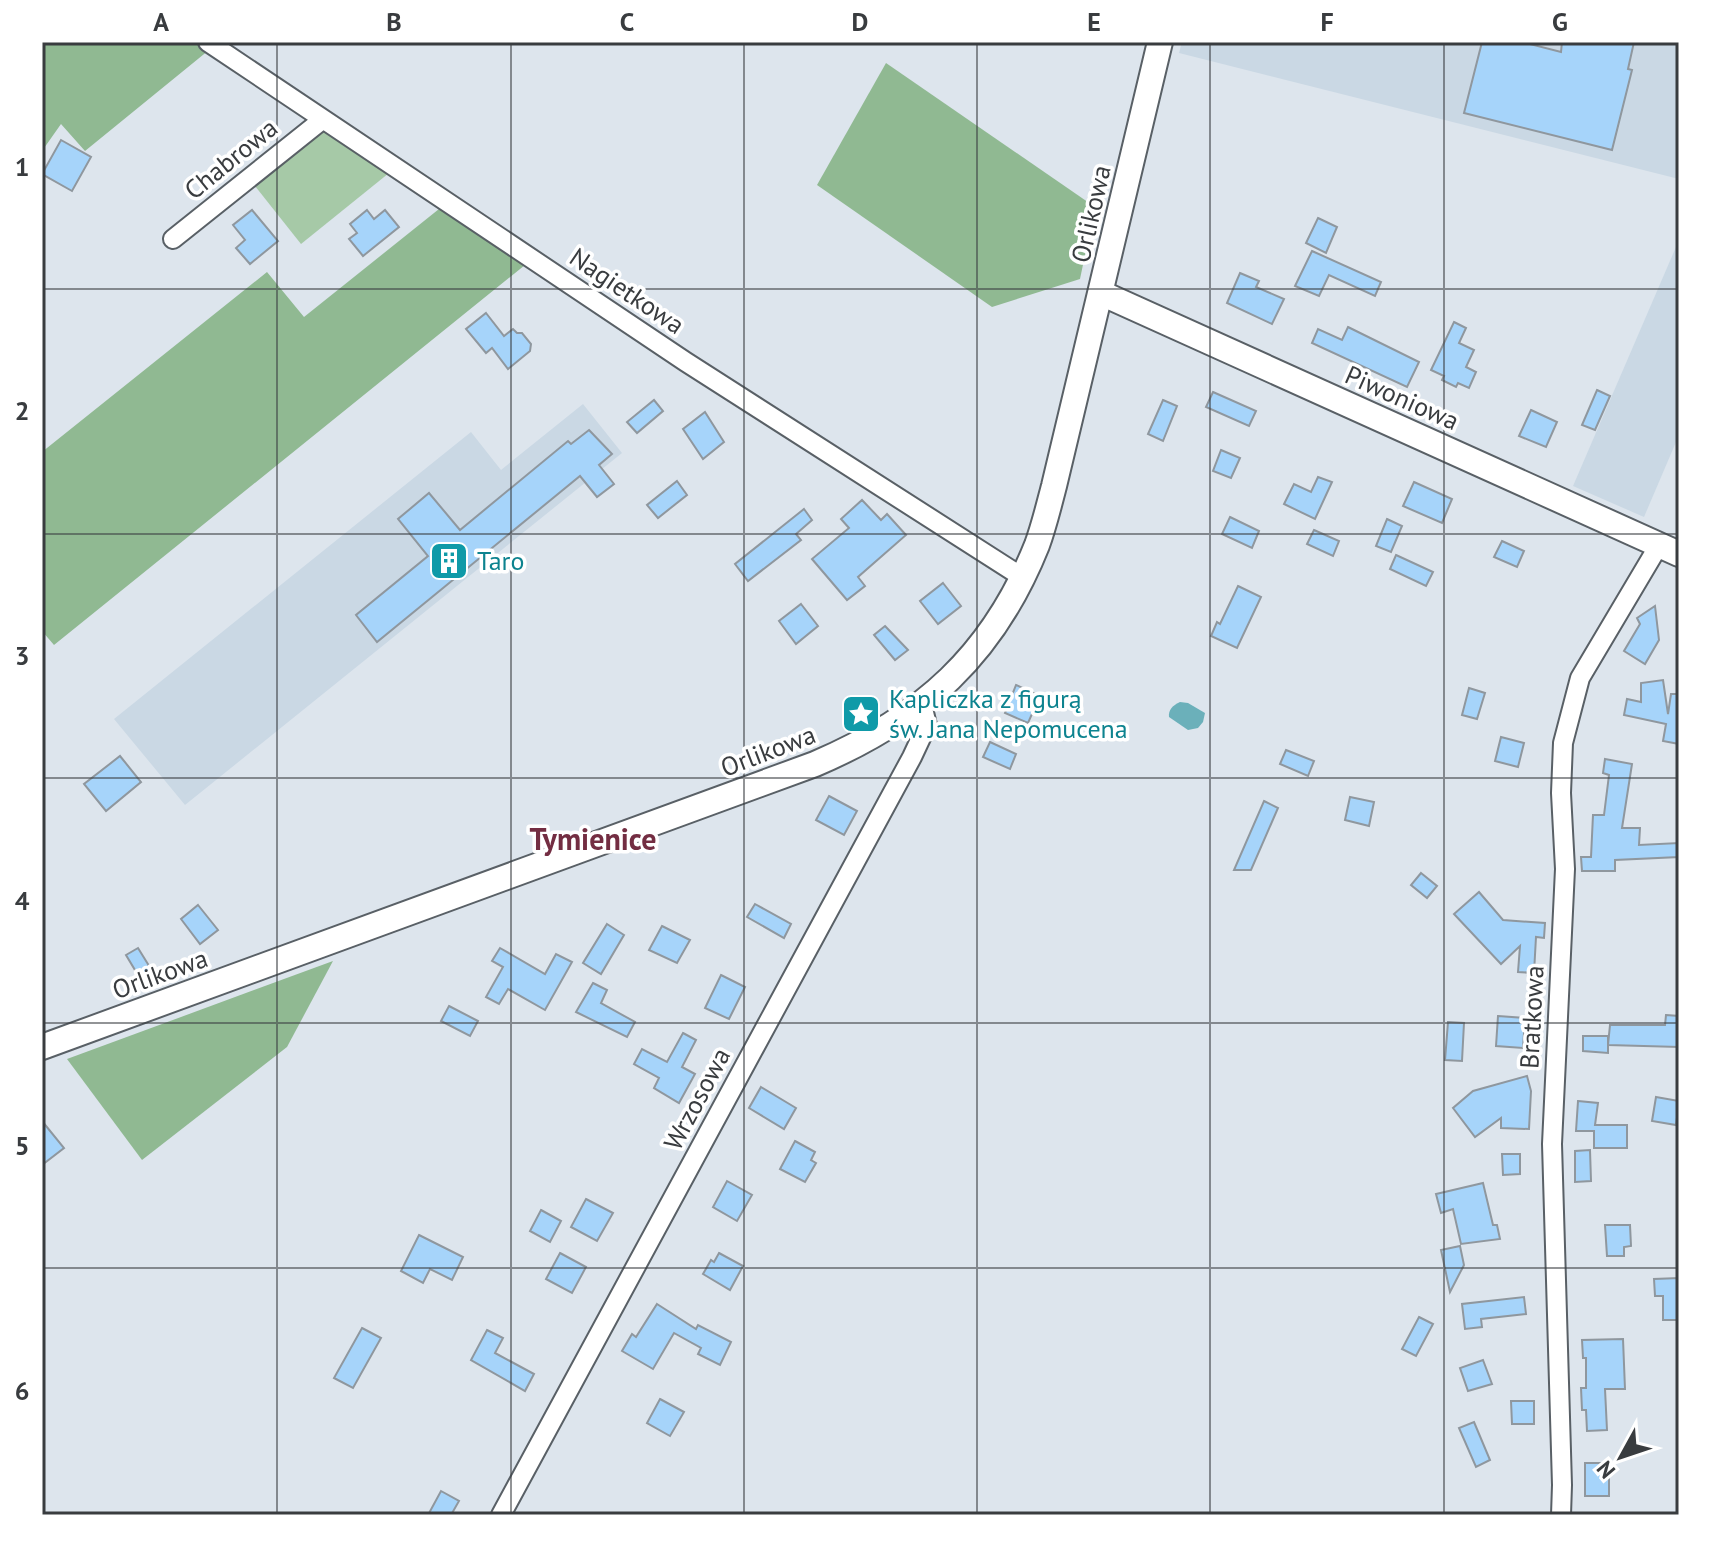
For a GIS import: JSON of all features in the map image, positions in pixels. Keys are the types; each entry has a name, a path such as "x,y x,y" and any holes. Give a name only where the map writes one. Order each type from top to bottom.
{"street":[{"name":"Nagietkowa","path":"208,42 730,390 1022,577"},
{"name":"Orlikowa","path":"42,1047 815,764 857,746 922,704 965,666 1002,616 1037,544 1054,486 1160,42"},
{"name":"Chabrowa","path":"173,239 322,120"},
{"name":"Piwoniowa","path":"1101,293 1669,549"},
{"name":"Bratkowa","path":"1561,1515 1552,1144 1565,869 1561,793 1563,743 1580,678 1669,549"},
{"name":"Wrzosowa","path":"501,1515 912,757 927,725 922,704"}],"shaded area":[{"path":"1182,42 1679,42 1679,179 1179,53"},
{"path":"1679,240 1679,435 1644,517 1573,486"},
{"path":"583,404 622,453 185,805 114,719 471,432 501,470"}],"green space":[{"path":"42,42 197,42 209,50 85,151 61,124 42,151"},
{"path":"886,63 1095,207 1080,279 992,307 817,185"},
{"path":"326,130 389,173 301,244 255,186"},
{"path":"439,209 525,265 54,645 42,631 42,452 267,272 304,317"},
{"path":"333,961 287,1047 142,1160 67,1059"}],"water":[{"path":"1180,702 1205,713 1198,728 1188,730 1169,717 1169,712"}],"building":[{"path":"1482,42 1522,42 1561,52 1562,42 1634,42 1628,69 1632,70 1612,150 1464,113"},
{"path":"61,140 91,157 72,191 42,174"},
{"path":"252,210 278,241 250,264 236,248 245,240 233,225"},
{"path":"367,210 374,219 385,210 399,227 363,256 349,239 357,233 350,224"},
{"path":"1318,218 1337,227 1326,253 1306,243"},
{"path":"1312,251 1381,282 1375,296 1329,275 1319,296 1295,286"},
{"path":"1240,273 1259,281 1256,287 1284,299 1272,324 1227,303"},
{"path":"486,313 504,336 513,329 522,333 531,344 530,351 508,369 492,348 486,353 466,329"},
{"path":"1454,322 1466,328 1459,343 1474,350 1466,367 1476,372 1469,388 1458,383 1456,387 1431,370"},
{"path":"1348,327 1419,362 1407,387 1312,343 1318,329 1342,340"},
{"path":"1597,390 1610,396 1595,430 1582,425"},
{"path":"1213,392 1256,411 1249,426 1206,407"},
{"path":"654,400 663,411 637,433 627,422"},
{"path":"1163,400 1177,406 1163,441 1148,434"},
{"path":"1531,410 1557,422 1546,447 1519,436"},
{"path":"705,412 724,442 703,459 683,429"},
{"name":"Taro","path":"589,430 612,454 599,465 614,484 597,497 580,476 377,642 356,615 428,556 398,519 429,493 460,530 568,441 571,444"},
{"path":"1221,450 1240,458 1231,478 1213,471"},
{"path":"1318,477 1332,482 1315,519 1284,504 1294,484 1311,492"},
{"path":"677,481 687,495 658,518 647,505"},
{"path":"1414,482 1452,499 1442,523 1403,506"},
{"path":"862,500 881,520 887,514 906,535 858,577 865,586 847,600 812,559 849,528 841,519"},
{"path":"804,509 812,520 796,534 801,540 748,581 735,564"},
{"path":"1230,517 1259,531 1252,548 1222,534"},
{"path":"1387,519 1402,526 1391,552 1376,546"},
{"path":"1314,530 1339,541 1333,556 1307,544"},
{"path":"1502,541 1524,551 1517,567 1494,557"},
{"path":"1396,555 1433,572 1426,586 1390,569"},
{"path":"943,583 961,606 938,624 920,601"},
{"path":"1238,586 1261,597 1237,648 1211,636"},
{"path":"801,604 818,626 796,644 779,621"},
{"path":"1655,606 1659,640 1645,664 1624,651 1640,624 1637,618"},
{"path":"885,626 908,650 895,660 874,635"},
{"path":"1663,680 1668,714 1671,694 1679,694 1679,744 1663,741 1666,724 1624,715 1627,699 1641,702 1641,683"},
{"path":"1016,685 1040,696 1028,723 1005,713"},
{"path":"1469,688 1485,693 1477,719 1462,715"},
{"path":"1501,737 1524,743 1518,767 1495,761"},
{"path":"990,742 1016,754 1010,769 983,757"},
{"path":"1286,750 1314,761 1308,776 1280,764"},
{"path":"120,756 141,782 106,811 84,784"},
{"path":"1605,759 1632,764 1622,828 1640,828 1639,845 1679,843 1679,857 1615,860 1615,871 1582,871 1581,857 1591,857 1593,815 1604,815 1609,775 1603,773"},
{"path":"829,796 857,811 844,835 816,820"},
{"path":"1350,797 1374,802 1369,826 1345,820"},
{"path":"1264,801 1278,808 1251,870 1234,870"},
{"path":"1421,873 1437,886 1427,898 1411,885"},
{"path":"1479,892 1503,920 1545,923 1544,938 1536,937 1534,973 1518,972 1520,946 1501,964 1454,914"},
{"path":"755,904 791,924 784,938 747,917"},
{"path":"198,905 218,930 200,944 181,919"},
{"path":"607,924 624,935 601,974 583,963"},
{"path":"662,926 690,940 677,963 649,950"},
{"path":"138,948 159,982 147,990 126,955"},
{"path":"500,948 545,974 556,954 572,962 545,1010 508,989 499,1004 486,997 503,967 492,961"},
{"path":"721,975 745,987 729,1019 705,1008"},
{"path":"593,983 607,990 601,1003 635,1022 627,1037 576,1012"},
{"path":"449,1006 478,1021 470,1036 441,1021"},
{"path":"1666,1015 1679,1016 1679,1047 1608,1045 1610,1025 1665,1025"},
{"path":"1498,1016 1525,1018 1523,1048 1496,1046"},
{"path":"1448,1022 1464,1023 1462,1061 1445,1060"},
{"path":"683,1033 696,1040 682,1067 695,1074 679,1103 654,1088 659,1078 634,1064 642,1049 667,1062"},
{"path":"1583,1036 1608,1036 1608,1053 1583,1051"},
{"path":"1527,1076 1531,1091 1529,1129 1501,1128 1501,1118 1475,1137 1453,1108 1473,1091"},
{"path":"761,1087 796,1108 784,1129 749,1108"},
{"path":"1656,1097 1679,1101 1676,1125 1652,1121"},
{"path":"1578,1101 1598,1103 1595,1125 1627,1125 1627,1148 1594,1148 1594,1131 1576,1131"},
{"path":"42,1121 64,1148 42,1165"},
{"path":"795,1141 815,1152 811,1160 816,1163 805,1182 780,1169"},
{"path":"1590,1150 1591,1181 1575,1182 1575,1151"},
{"path":"1502,1154 1520,1154 1520,1174 1503,1175"},
{"path":"727,1181 752,1195 737,1221 713,1207"},
{"path":"1483,1183 1493,1225 1497,1225 1500,1239 1461,1244 1453,1209 1441,1213 1436,1194"},
{"path":"586,1199 613,1213 597,1241 571,1227"},
{"path":"541,1210 561,1221 550,1242 530,1231"},
{"path":"1605,1225 1630,1225 1631,1246 1624,1247 1624,1256 1607,1256"},
{"path":"419,1235 463,1257 452,1280 430,1269 423,1283 401,1271"},
{"path":"1460,1246 1464,1265 1450,1292 1441,1250"},
{"path":"560,1253 586,1267 572,1293 546,1279"},
{"path":"719,1253 743,1266 730,1290 703,1274"},
{"path":"1679,1278 1679,1320 1663,1320 1663,1296 1655,1296 1654,1279"},
{"path":"1524,1297 1526,1314 1481,1319 1482,1327 1465,1329 1462,1304"},
{"path":"657,1304 696,1329 698,1325 731,1342 720,1365 698,1354 701,1348 674,1333 653,1369 622,1351 632,1334 636,1337"},
{"path":"1419,1317 1433,1324 1416,1356 1402,1349"},
{"path":"362,1328 381,1338 353,1388 334,1378"},
{"path":"487,1330 503,1338 495,1353 534,1374 525,1391 471,1360"},
{"path":"1623,1339 1625,1389 1605,1389 1607,1430 1587,1431 1586,1410 1582,1410 1581,1388 1586,1388 1586,1358 1583,1358 1582,1340"},
{"path":"1483,1360 1492,1384 1468,1391 1460,1368"},
{"path":"660,1399 684,1412 670,1436 647,1423"},
{"path":"1511,1401 1534,1401 1534,1424 1512,1424"},
{"path":"1474,1422 1490,1460 1476,1467 1459,1428"},
{"path":"1585,1463 1609,1463 1609,1496 1585,1496"},
{"path":"441,1491 459,1501 451,1515 428,1515"}],"place":[{"name":"Taro","path":"449,561"},
{"name":"Kapliczka z figurą św. Jana Nepomucena","path":"861,714"}],"district":[{"name":"Tymienice","path":"593,840"}]}
